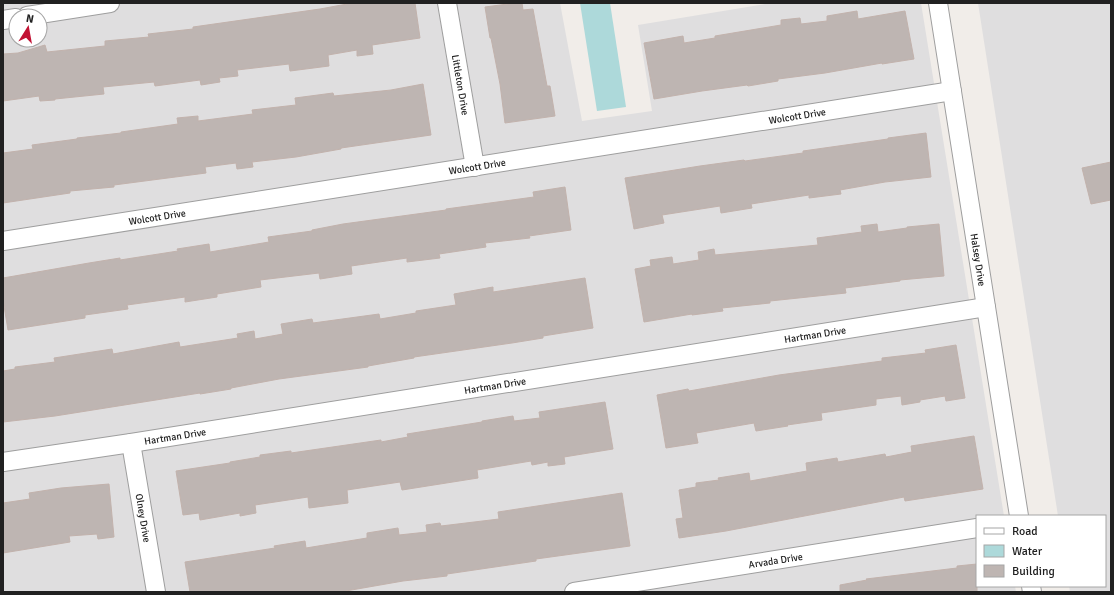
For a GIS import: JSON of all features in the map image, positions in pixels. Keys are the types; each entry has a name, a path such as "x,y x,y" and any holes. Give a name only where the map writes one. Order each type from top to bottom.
{"street":[{"path":"48,13 110,3"},
{"name":"Littleton Drive","path":"447,3 475,167"},
{"name":"Halsey Drive","path":"938,3 1019,515"},
{"name":"Wolcott Drive","path":"3,241 952,91"},
{"name":"Hartman Drive","path":"3,462 986,307"},
{"name":"Olney Drive","path":"131,443 156,592"},
{"name":"Arvada Drive","path":"574,592 976,528"}],"shaded area":[{"path":"3,3 560,3 582,121 652,111 638,25 771,3 921,3 1004,515 976,515 976,587 1015,587 1016,592 3,592"},
{"path":"978,3 1111,3 1111,592 1070,592 1069,587 1106,587 1106,515 1058,515"}],"water":[{"path":"580,3 610,3 626,107 597,111"}],"building":[{"path":"346,3 415,3 420,38 372,45 373,54 357,56 357,50 328,55 329,66 290,71 289,64 237,70 238,76 219,78 220,82 201,85 200,80 155,86 154,82 103,87 104,94 55,100 40,101 39,96 3,101 3,54 18,53 35,48 46,48 47,52 105,46 105,41 149,37 148,34 193,29 193,27 347,4"},
{"path":"522,3 523,10 533,9 547,86 550,86 555,116 505,123 500,84 485,7"},
{"path":"857,11 858,19 905,11 914,59 778,79 778,81 748,86 702,91 654,99 644,43 683,36 684,43 715,38 715,36 781,25 781,20 800,18 801,24 827,21 827,16"},
{"path":"423,84 431,135 341,148 296,157 252,162 253,167 237,169 236,163 205,167 206,173 114,185 114,187 70,191 70,193 3,203 3,153 33,149 32,145 178,124 177,118 198,116 198,121 253,114 252,110 296,105 295,98 333,93 334,96 391,90"},
{"path":"926,133 931,177 885,182 840,190 841,194 809,198 809,195 751,204 752,208 721,213 720,206 662,215 664,223 634,229 625,178 700,166 803,153 803,151"},
{"path":"1111,162 1111,200 1091,204 1082,168"},
{"path":"565,187 571,230 529,236 530,238 485,243 486,247 439,254 440,258 407,262 407,258 351,266 352,274 320,279 319,273 260,280 261,287 217,294 217,297 185,302 185,297 127,305 128,309 85,315 85,318 8,330 3,300 3,278 120,258 120,260 178,251 177,249 209,244 210,252 269,242 268,237 312,231 343,224 534,197 533,192"},
{"path":"877,224 878,232 939,224 944,276 900,280 845,288 846,293 770,301 770,303 722,308 723,311 692,314 644,322 635,269 651,266 650,260 672,257 673,264 699,260 698,252 714,249 715,255 818,245 817,238 862,232 861,226"},
{"path":"585,278 593,328 543,336 543,338 414,357 368,367 279,379 200,394 55,416 3,422 3,371 15,369 15,367 55,362 54,358 112,349 113,354 179,342 180,347 238,338 237,334 254,331 255,339 283,334 281,324 312,319 313,323 379,314 380,319 416,313 416,311 456,305 454,294 493,287 493,292"},
{"path":"956,345 965,398 946,401 945,396 920,400 920,402 902,405 901,396 876,399 876,405 821,413 822,420 756,431 754,423 696,433 698,443 666,448 657,395 688,389 689,391 779,375 882,361 882,358 926,353 925,350"},
{"path":"605,402 613,449 564,457 565,464 548,466 548,462 532,465 531,461 477,470 478,478 402,490 400,482 347,490 348,503 309,508 308,497 255,505 256,513 240,516 240,513 200,520 199,513 183,515 176,471 230,463 260,457 260,455 291,451 291,453 381,440 381,442 408,437 407,434 513,416 514,421 540,418 539,412"},
{"path":"974,436 983,489 905,501 904,497 726,531 679,538 676,519 683,518 679,490 696,487 696,483 719,480 718,478 749,473 750,481 807,471 806,463 837,458 838,462 885,454 886,457 912,452 911,446"},
{"path":"109,484 114,537 98,539 97,534 69,536 70,542 3,553 3,503 30,499 29,493 61,488"},
{"path":"622,493 630,546 536,559 536,561 447,574 447,576 403,581 340,592 190,592 185,562 275,548 274,546 305,541 306,548 367,538 367,533 398,528 399,535 427,532 426,525 440,523 441,526 499,519 498,512"},
{"path":"976,564 977,592 840,592 840,585 867,580 866,579 957,568 957,566"}]}
